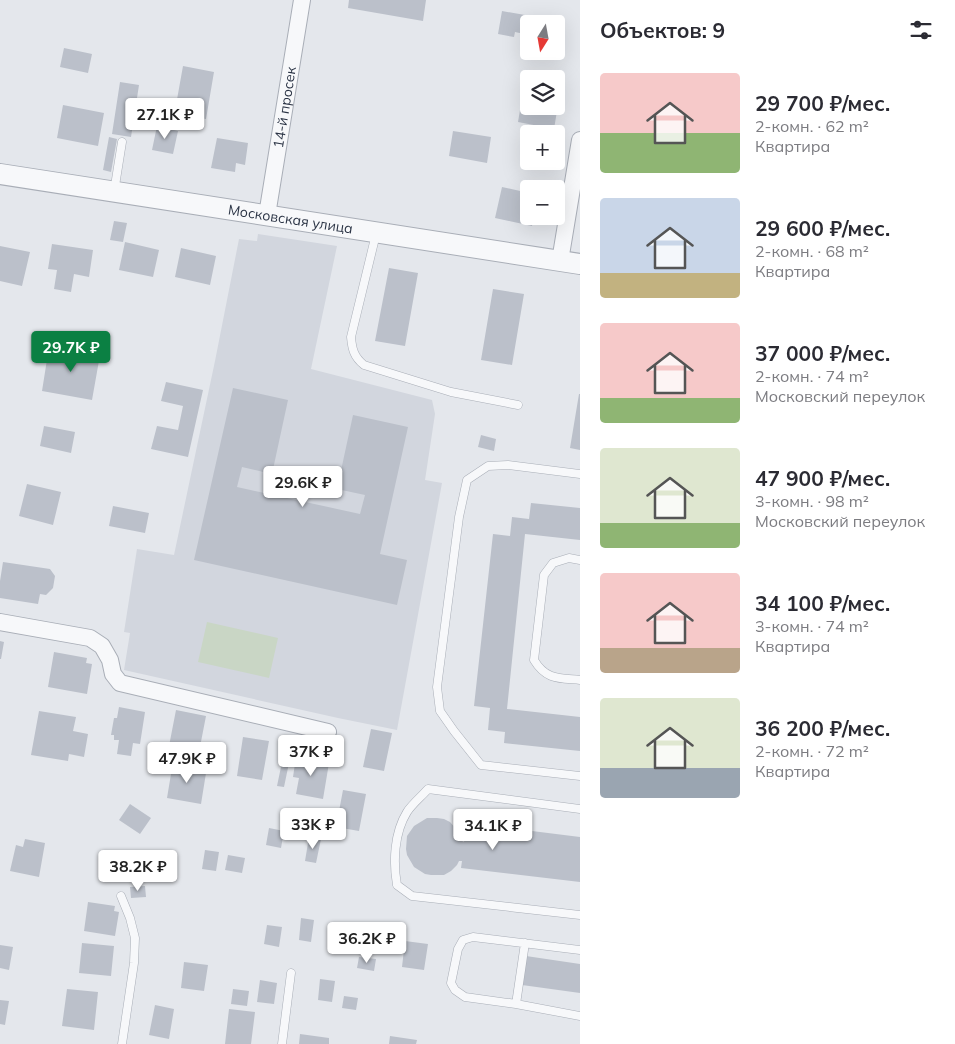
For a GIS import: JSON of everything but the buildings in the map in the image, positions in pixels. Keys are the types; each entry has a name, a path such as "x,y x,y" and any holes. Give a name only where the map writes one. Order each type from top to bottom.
{"street":[{"name":"14-й просек","path":"267,215 302,0"},
{"path":"560,260 580,140"},
{"name":"Московская улица","path":"0,174 580,264"},
{"path":"0,622 90,638 102,646 110,660 113,674 120,683 328,732"}],"lane":[{"path":"114,192 122,142"},
{"path":"376,232 352,337 354,354 358,360 364,365 451,392 518,405"},
{"path":"580,474 508,465 488,466 467,480 458,517 437,687 440,711 454,732 481,765 580,776"},
{"path":"580,560 569,558 552,563 544,575 534,660 539,668 550,676 580,680"},
{"path":"580,809 428,789 407,811 398,830 395,872 397,885 412,896 580,915"},
{"path":"121,896 130,918 135,938 134,963 122,1044"},
{"path":"580,950 473,937 463,940 458,950 451,983 455,990 465,996 580,1016"},
{"path":"516,1004 525,943"},
{"path":"282,1044 291,974"}],"shaded area":[{"path":"258,234 337,246 311,369 432,400 435,414 425,480 442,483 397,730 124,670 130,633 124,632 137,549 174,555 239,239 257,241"}],"green space":[{"path":"207,622 278,638 269,678 198,662"}]}
